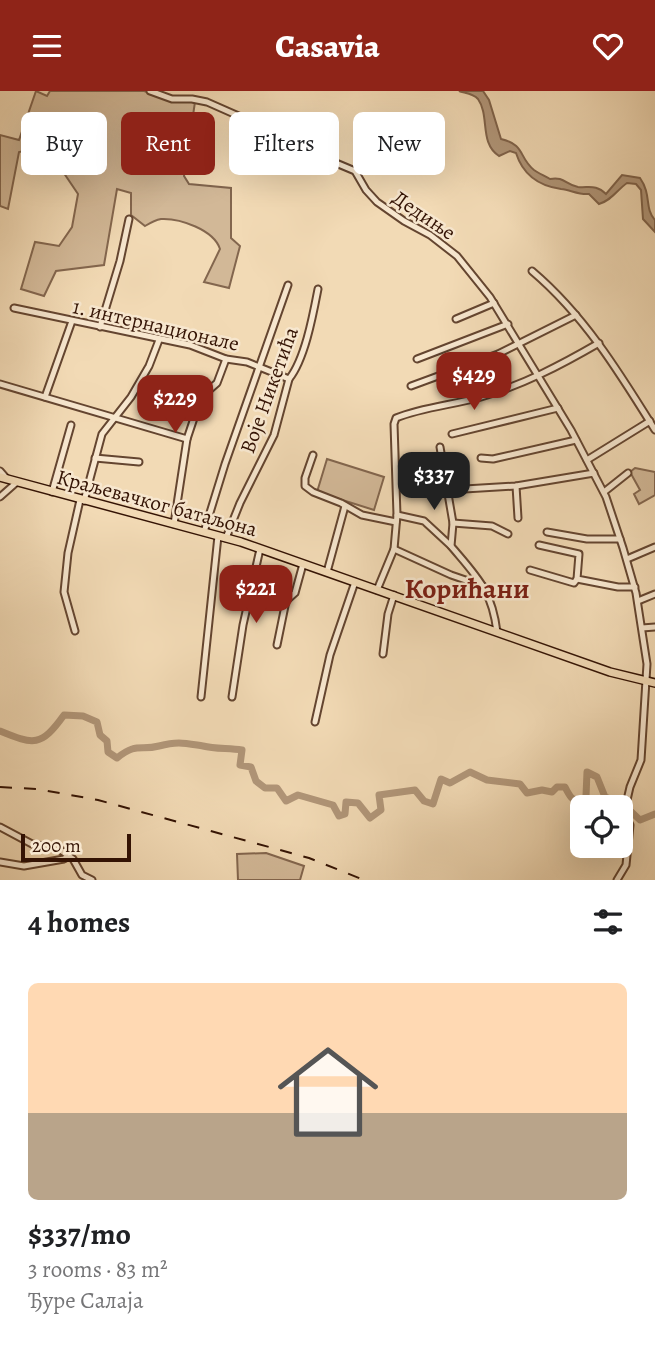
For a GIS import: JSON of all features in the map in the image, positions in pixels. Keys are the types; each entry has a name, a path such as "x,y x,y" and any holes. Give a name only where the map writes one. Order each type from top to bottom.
{"main road":[{"name":"Краљевачког батаљона","path":"4,478 222,537 610,672 651,682"}],"street":[{"name":"Дедиње","path":"150,91 172,99 207,102 268,129 305,151 353,170 377,202 430,235 457,256 508,324 558,408 604,492 620,539 635,587 651,682 641,760 630,787 624,813 630,825 626,865 617,880"},
{"path":"100,327 120,261 128,219"},
{"path":"531,271 555,291 599,343 655,430"},
{"path":"204,532 288,285"},
{"name":"Воје Никетића","path":"201,697 222,537 274,435 318,289"},
{"path":"456,319 494,303"},
{"name":"1. интернационале","path":"14,308 190,345 289,379"},
{"path":"411,386 498,354 576,315"},
{"path":"45,397 72,321"},
{"path":"417,359 508,324"},
{"path":"75,631 64,592 68,553 82,500 102,435 131,397 149,366 159,340"},
{"path":"377,590 394,549 397,515 394,424 399,416 482,397 539,376 599,343"},
{"path":"174,524 187,439 201,397 217,383 226,359"},
{"path":"0,384 187,439"},
{"path":"452,434 558,408"},
{"path":"587,460 650,421"},
{"path":"52,492 71,425"},
{"path":"481,458 493,459 576,440"},
{"path":"440,447 453,523 451,546"},
{"path":"313,455 304,478 305,486 372,518 396,522"},
{"path":"95,458 139,463"},
{"path":"0,471 6,475 4,478"},
{"path":"448,491 516,486 594,473"},
{"path":"604,492 628,473"},
{"path":"0,496 18,482"},
{"path":"516,486 518,518"},
{"path":"327,572 345,506"},
{"path":"397,515 424,521 441,534 475,573 494,609 497,632"},
{"path":"453,523 492,526 508,534"},
{"path":"547,532 587,539 620,539"},
{"path":"530,570 574,583 577,579 579,554 539,545"},
{"path":"626,559 655,547"},
{"path":"232,697 243,625 260,549"},
{"path":"394,549 451,575 483,586"},
{"path":"277,645 286,601 295,593 303,564"},
{"path":"577,579 618,587 635,587"},
{"path":"314,722 330,655 355,582"},
{"path":"638,601 655,594"},
{"path":"383,654 388,614 394,595"},
{"path":"642,628 655,627"},
{"path":"0,827 32,844 59,849 69,856 82,875 92,880"},
{"path":"0,862 26,866 69,856"}],"shaded area":[{"path":"36,91 47,96 50,91 144,91 180,102 195,102 194,112 121,112 121,175 184,175 189,184 231,188 231,238 240,246 229,288 204,282 220,249 211,236 195,226 169,219 159,219 145,226 131,215 131,193 117,189 104,265 56,271 44,296 21,289 35,242 59,246 72,227 78,194 65,175 107,175 107,112 29,112"},
{"path":"459,91 483,91 489,100 501,139 518,148 529,165 550,179 559,179 578,187 596,188 606,194 622,175 640,178 655,220 655,232 643,219 641,190 636,184 627,183 611,198 599,204 589,194 539,182 523,167 516,153 510,151 499,156 489,144 484,113 478,99"},
{"path":"21,134 21,152 8,209 0,206 0,135 19,140"},
{"path":"327,459 384,477 374,510 317,492"},
{"path":"635,468 655,472 655,495 639,504 634,494 640,490 630,472"},
{"path":"266,853 304,866 300,880 238,880 237,854"}],"waterway":[{"path":"0,731 21,739 36,740 49,733 64,715 83,716 97,722 100,735 107,741 108,752 117,758 134,748 176,743 242,750 240,765 251,767 256,781 265,788 277,788 286,801 298,795 333,805 339,816 345,814 346,802 358,803 370,818 381,810 379,795 415,790 424,801 433,804 441,779 450,783 470,772 487,780 520,784 527,793 542,790 552,792 557,787 565,787 569,795 581,803 586,796 587,772 597,777 605,797 623,804 640,820 655,814"}],"railway":[{"path":"0,787 37,789 98,800 309,858 364,880"}],"district":[{"name":"Корићани","path":"467,589"}]}
